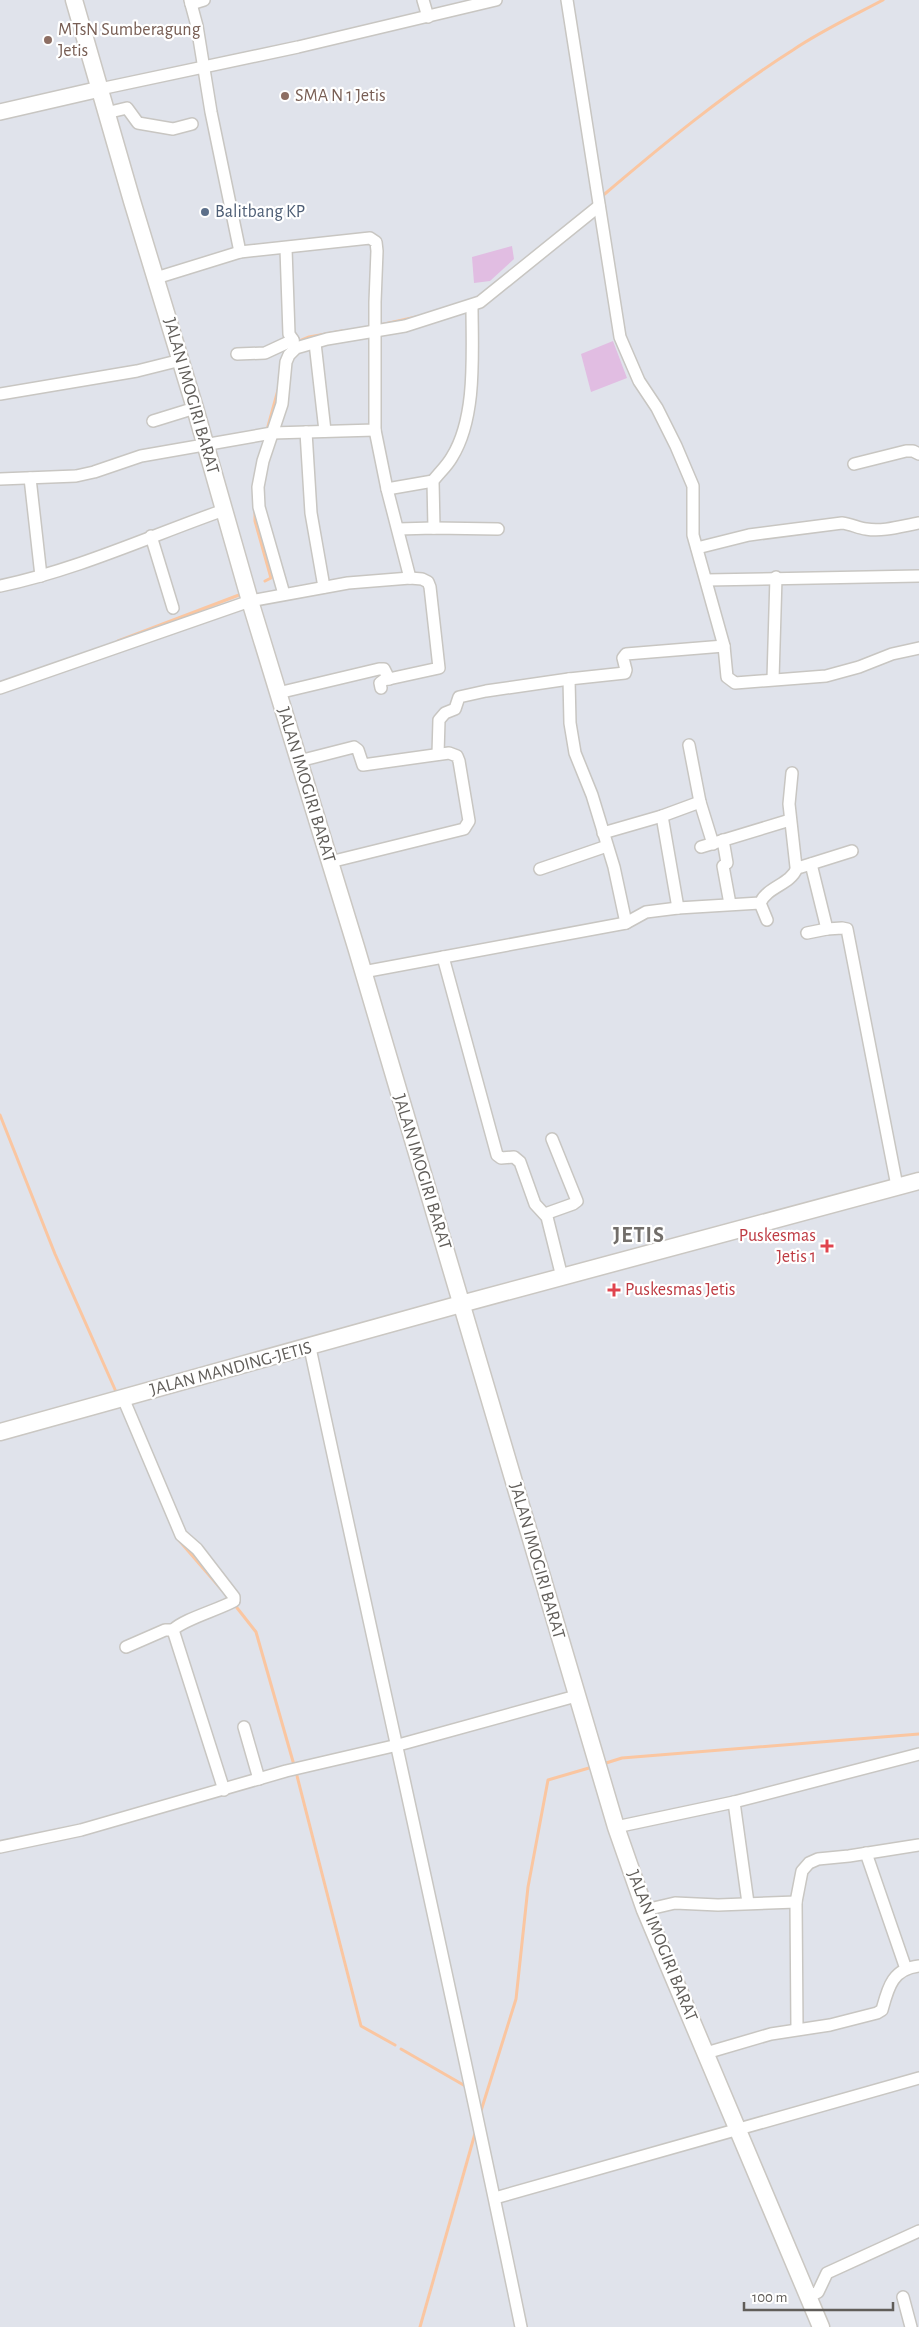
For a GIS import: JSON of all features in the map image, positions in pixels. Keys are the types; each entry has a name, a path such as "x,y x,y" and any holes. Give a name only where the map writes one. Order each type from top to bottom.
{"main road":[{"name":"JALAN IMOGIRI BARAT","path":"74,0 106,113 181,360 250,601 363,972 616,1827 645,1910 821,2327"},
{"name":"JALAN MANDING-JETIS","path":"0,1432 310,1348 461,1304 919,1180"}],"street":[{"path":"204,0 191,2 211,112 240,252"},
{"path":"423,0 428,17"},
{"path":"0,112 428,17 496,0"},
{"path":"567,0 598,202 611,269 620,338 639,382 656,408 687,470 692,486 692,522 697,548 724,646 727,678 735,683 826,676 859,667 892,654 919,648"},
{"path":"106,113 127,108 138,123 173,129 192,124"},
{"path":"237,354 265,353 293,345 405,326 472,306 497,289 598,202"},
{"path":"156,278 240,252 364,238 370,238 376,242 376,430 387,489 410,578"},
{"path":"284,594 258,496 260,471 267,433 282,404 286,362 293,345 289,334 286,248"},
{"path":"434,528 433,481 452,457 462,433 472,390 472,306"},
{"path":"316,342 325,431"},
{"path":"0,394 136,371 181,360"},
{"path":"152,421 195,408"},
{"path":"1,476 30,478 76,476 141,456 267,433 376,430"},
{"path":"306,432 311,513 324,587"},
{"path":"854,464 906,451 913,451 919,454"},
{"path":"30,478 41,576"},
{"path":"387,489 433,481"},
{"path":"0,583 41,576 224,510"},
{"path":"697,548 749,534 842,524 854,524 864,529 878,530 919,523"},
{"path":"398,529 498,530"},
{"path":"151,536 173,608"},
{"path":"706,580 776,577 919,576"},
{"path":"773,679 776,577"},
{"path":"0,688 250,601 324,587 422,578 428,582 430,587 438,668 382,681 381,688"},
{"path":"438,754 441,716 455,708 459,698 486,691 625,672 623,658 626,654 724,646"},
{"path":"278,693 379,669 384,669 389,679"},
{"path":"569,679 570,723 575,753 592,795 626,923"},
{"path":"689,745 700,802 718,842 725,865 730,904"},
{"path":"299,761 354,747 358,750 362,763 365,765 438,754 454,753 457,756 465,790 469,821 464,829 330,862"},
{"path":"792,773 790,820 797,868"},
{"path":"603,833 662,816 700,802"},
{"path":"662,816 678,908"},
{"path":"701,847 790,820"},
{"path":"540,869 607,846"},
{"path":"760,903 770,890 792,878 797,868 852,851"},
{"path":"811,864 827,929"},
{"path":"363,972 626,923 646,912 760,903"},
{"path":"760,903 766,920"},
{"path":"807,933 842,928 847,932 897,1186"},
{"path":"443,957 497,1155 501,1158 517,1158 535,1204 545,1214 562,1277"},
{"path":"545,1214 577,1201 552,1139"},
{"path":"310,1348 395,1745 480,2123 521,2327"},
{"path":"121,1399 180,1535 197,1550 234,1598 234,1601 219,1609 179,1625 173,1630 165,1630 126,1647"},
{"path":"173,1630 224,1790"},
{"path":"0,1847 81,1830 259,1779 395,1745 576,1696"},
{"path":"244,1727 259,1779"},
{"path":"616,1827 734,1802 919,1754"},
{"path":"734,1802 748,1903"},
{"path":"797,2029 796,1902 802,1871 810,1863 818,1859 919,1844"},
{"path":"866,1853 906,1969"},
{"path":"645,1910 675,1903 718,1905 796,1902"},
{"path":"706,2053 771,2034 838,2023 877,2013 882,2010 890,1983 906,1969 919,1966"},
{"path":"495,2198 739,2131 919,2078"},
{"path":"808,2297 818,2292 827,2273 919,2231"},
{"path":"903,2297 911,2327"}],"shaded area":[{"path":"512,246 514,259 490,281 474,283 472,257"},
{"path":"613,341 627,378 591,392 581,354"}],"waterway":[{"path":"600,198 670,140 743,84 815,36 883,0"},
{"path":"380,325 416,317"},
{"path":"297,342 309,337 342,331"},
{"path":"267,430 278,390"},
{"path":"255,510 255,521 271,578 265,581"},
{"path":"118,641 239,595"},
{"path":"0,1115 55,1254 117,1394"},
{"path":"177,1538 222,1590"},
{"path":"234,1604 256,1632 294,1765"},
{"path":"606,1763 622,1758 919,1734"},
{"path":"480,2114 516,1999 528,1887 548,1780 589,1768"},
{"path":"296,1772 361,2026 395,2045"},
{"path":"401,2049 467,2087"},
{"path":"420,2327 476,2130"}],"place":[{"name":"MTsN Sumberagung Jetis","path":"48,40"},
{"name":"SMA N 1 Jetis","path":"285,96"},
{"name":"Balitbang KP","path":"205,212"},
{"name":"Puskesmas Jetis 1","path":"827,1246"},
{"name":"Puskesmas Jetis","path":"614,1290"}],"district":[{"name":"JETIS","path":"639,1235"}]}
